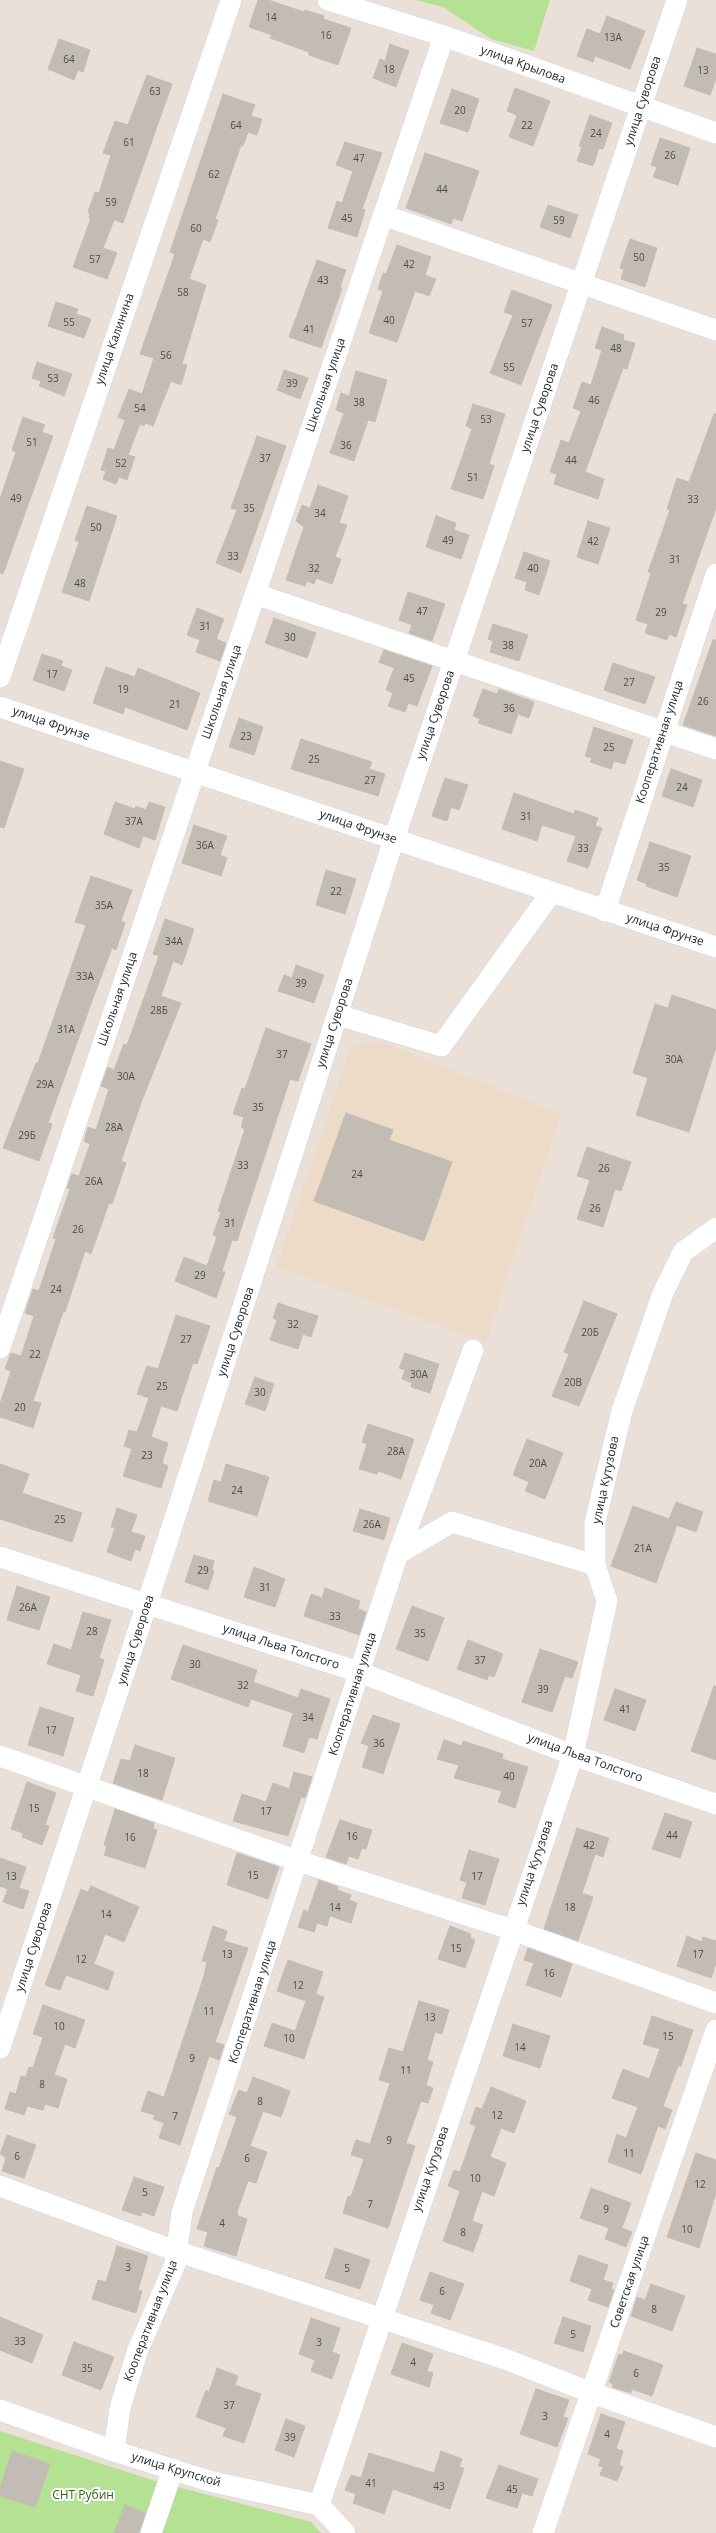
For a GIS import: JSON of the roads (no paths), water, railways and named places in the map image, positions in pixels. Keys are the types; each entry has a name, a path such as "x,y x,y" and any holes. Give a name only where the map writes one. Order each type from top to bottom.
{"street":[{"name":"улица Калинина","path":"0,677 231,0"},
{"name":"улица Крылова","path":"328,0 444,36 716,133"},
{"name":"улица Суворова","path":"0,2048 147,1604 394,839 677,0"},
{"name":"Школьная улица","path":"0,1348 444,36"},
{"path":"383,215 716,330"},
{"name":"Кооперативная улица","path":"605,911 716,574"},
{"path":"255,594 716,749"},
{"name":"улица Фрунзе","path":"0,707 551,893 716,947"},
{"path":"338,1015 441,1046 551,893"},
{"name":"улица Кутузова","path":"319,2505 573,1755 607,1601 595,1565 596,1522 622,1411 663,1294 683,1252 716,1228"},
{"name":"Кооперативная улица","path":"114,2451 120,2408 135,2359 174,2264 182,2212 398,1554 473,1350"},
{"path":"398,1554 452,1522 595,1565"},
{"name":"улица Льва Толстого","path":"0,1557 360,1672 573,1755 716,1804"},
{"path":"0,1756 298,1861 513,1930 716,2003"},
{"name":"Советская улица","path":"543,2533 716,2030"},
{"path":"0,2186 176,2251 381,2319 505,2358 592,2393 716,2437"},
{"name":"улица Крупской","path":"0,2410 114,2451 209,2481 319,2505"},
{"path":"151,2533 173,2469"},
{"path":"319,2505 345,2533"}],"park label":[{"name":"СНТ Рубин","path":"83,2496"}]}
